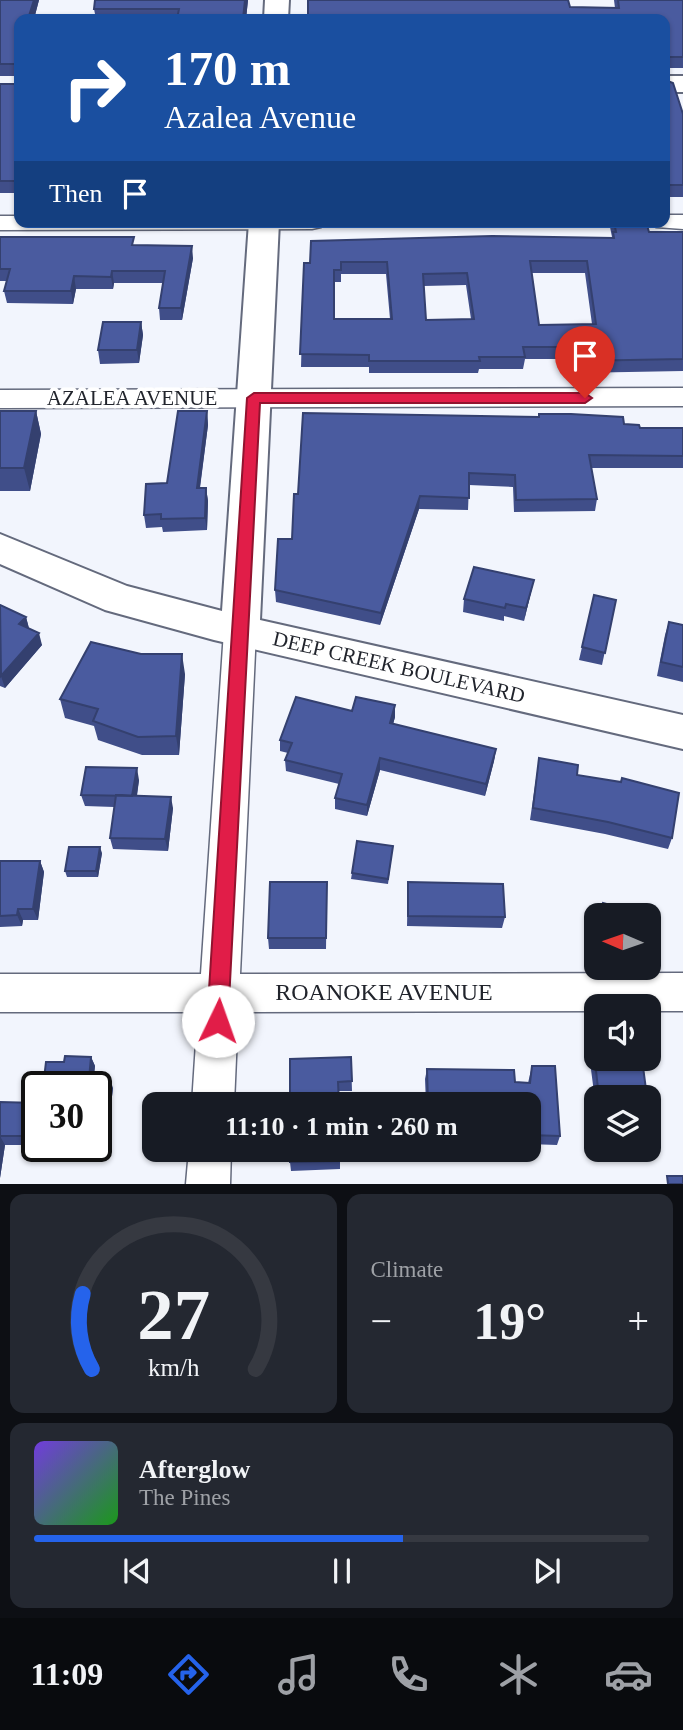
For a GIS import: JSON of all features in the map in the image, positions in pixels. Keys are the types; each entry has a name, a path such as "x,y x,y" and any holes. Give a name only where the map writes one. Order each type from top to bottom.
{"street":[{"path":"214,1092 264,228"},
{"name":"AZALEA AVENUE","path":"0,399 683,397"},
{"name":"DEEP CREEK BOULEVARD","path":"0,548 55,574 119,599 240,631 683,732"},
{"name":"ROANOKE AVENUE","path":"0,993 683,992"},
{"path":"208,1184 209,1162"}],"building":[{"path":"0,0 34,0 30,14 14,14 14,64 0,64"},
{"path":"95,0 245,0 244,14 178,14 179,9 94,9"},
{"path":"308,0 568,0 570,7 619,8 618,0 683,0 683,57 670,57 670,14 308,14"},
{"path":"670,82 673,83 683,114 683,185 670,185"},
{"path":"0,84 14,84 14,181 0,181"},
{"path":"615,228 648,228 649,232 683,232 683,359 576,361 574,347 523,347 525,357 479,357 480,361 369,361 369,355 300,354 304,263 310,263 311,241 492,236 614,238 613,232 616,232","holes":["530,261 587,261 596,324 539,325","341,262 387,262 392,319 334,319 334,270 341,270","467,273 474,319 426,320 423,274"]},
{"path":"0,237 134,237 132,245 192,246 181,308 159,308 165,271 112,271 111,277 74,276 71,291 4,291 10,269 0,269"},
{"path":"103,322 141,322 137,350 98,350"},
{"path":"0,411 36,411 24,468 0,468"},
{"path":"178,411 207,411 197,488 206,488 205,518 161,519 161,514 144,515 146,484 167,483"},
{"path":"303,413 539,417 539,414 571,414 623,417 624,424 639,425 640,428 683,428 683,456 589,455 597,499 516,500 515,475 469,473 469,498 420,496 381,613 275,590 278,539 292,539"},
{"path":"474,567 534,580 526,608 506,604 505,608 464,599"},
{"path":"594,595 616,600 605,653 582,647"},
{"path":"0,605 26,617 19,624 39,633 1,676"},
{"path":"669,622 683,625 683,667 661,662"},
{"path":"91,642 141,654 182,654 176,736 138,737 93,721 98,709 60,699"},
{"path":"296,697 352,711 356,697 395,705 390,723 496,749 486,784 380,758 367,805 335,798 342,774 285,760 292,743 280,740"},
{"path":"539,758 578,765 577,775 621,782 622,778 679,793 672,838 608,822 533,808"},
{"path":"86,767 137,768 132,796 81,795"},
{"path":"116,795 171,797 165,839 110,838"},
{"path":"357,841 393,846 388,879 352,873"},
{"path":"69,847 100,847 96,871 65,871"},
{"path":"0,861 40,861 33,909 18,909 17,915 0,916"},
{"path":"270,882 327,882 326,938 268,938"},
{"path":"408,882 503,884 505,917 408,916"},
{"path":"65,1056 91,1057 90,1071 45,1071 46,1062 64,1062"},
{"path":"351,1057 352,1081 338,1082 338,1092 290,1092 290,1059"},
{"path":"532,1066 555,1066 560,1136 541,1135 541,1092 428,1092 427,1069 514,1070 515,1082 530,1083"},
{"path":"596,1071 644,1071 645,1085 598,1085"},
{"path":"0,1102 21,1103 21,1136 0,1136"},
{"path":"667,1176 683,1176 683,1184 668,1184"}],"route":[{"path":"218,1021 254,398 585,398"}]}
